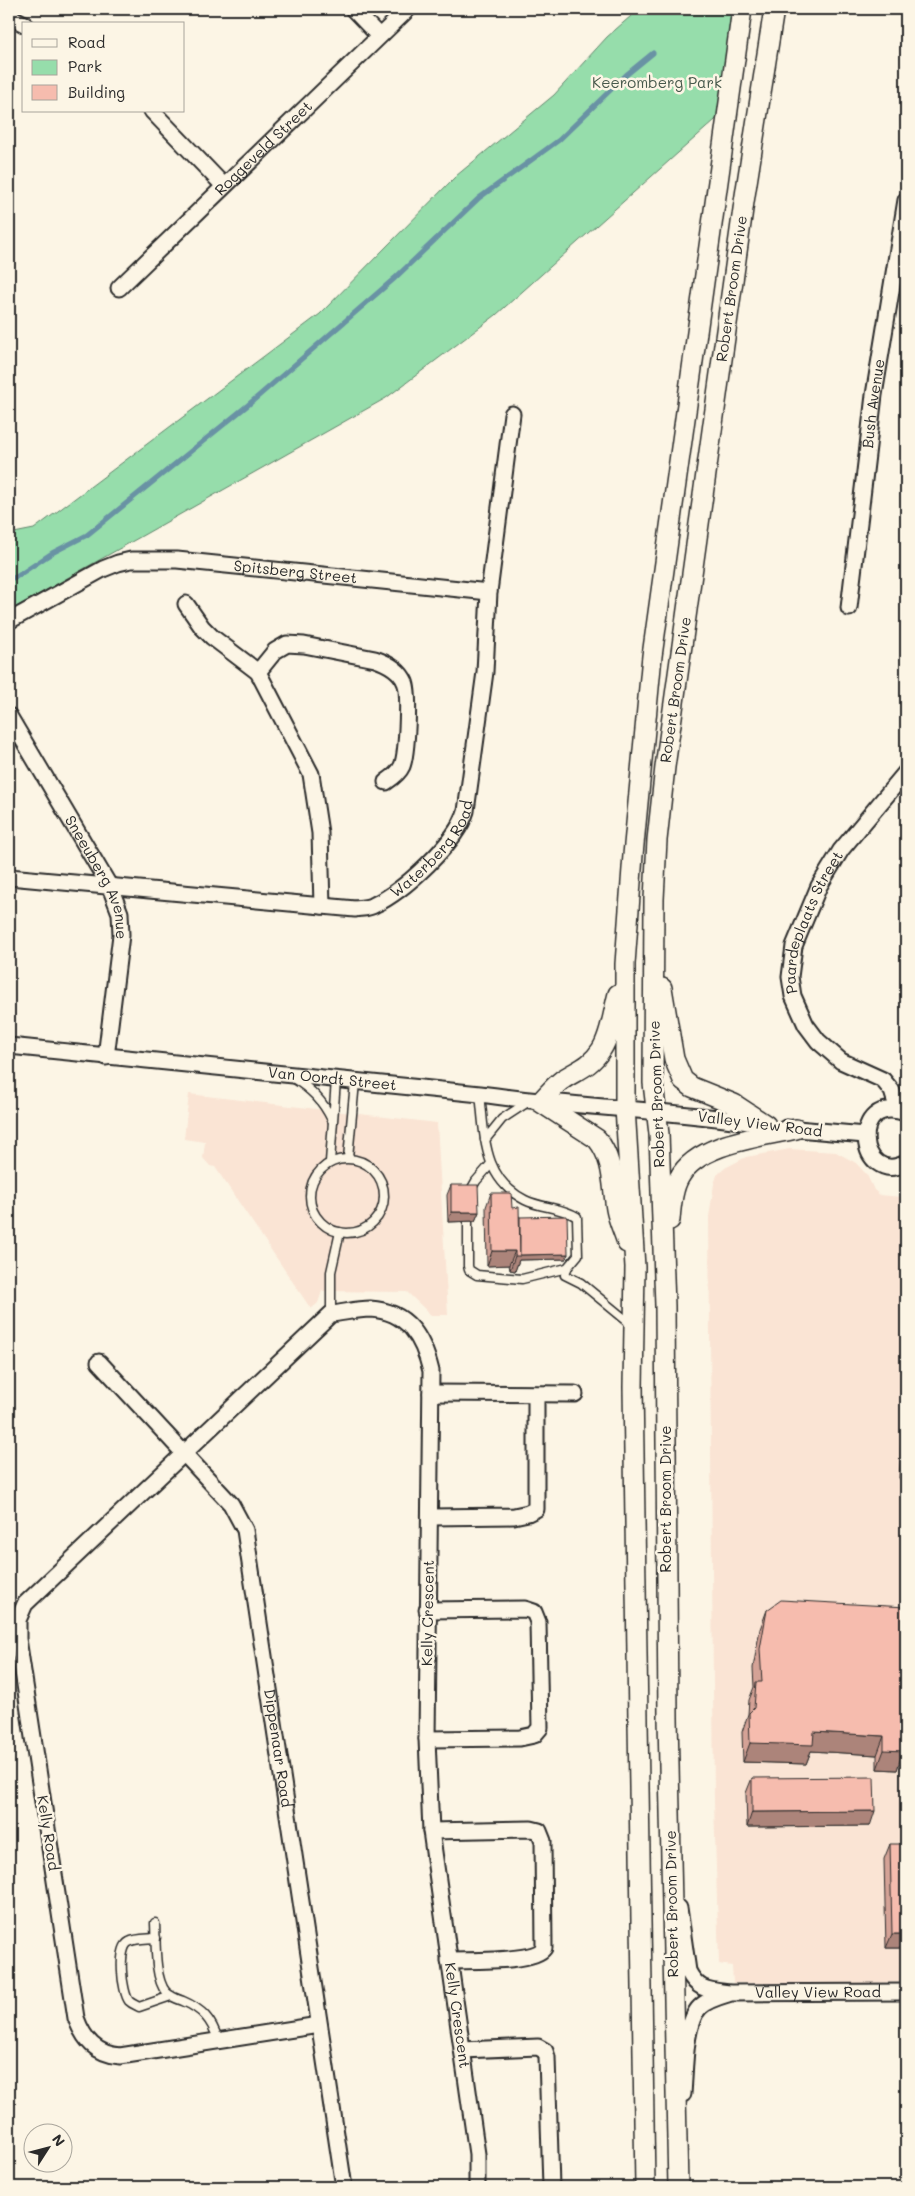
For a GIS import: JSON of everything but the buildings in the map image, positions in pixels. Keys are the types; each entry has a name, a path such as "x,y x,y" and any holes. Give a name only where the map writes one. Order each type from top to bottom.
{"street":[{"path":"353,9 379,36"},
{"name":"Roggeveld Street","path":"119,288 408,9"},
{"name":"Robert Broom Drive","path":"645,2187 637,1749 633,1326 635,1267 625,1108 625,964 633,855 652,656 742,9"},
{"name":"Robert Broom Drive","path":"678,2187 670,1850 665,1306 658,1134 653,1083 657,840 665,767 744,202 774,9"},
{"path":"9,16 22,23"},
{"path":"153,112 224,186"},
{"name":"Bush Avenue","path":"849,608 874,395 906,200"},
{"name":"Waterberg Road","path":"9,877 355,909 376,904 433,860 448,844 463,821 466,812 485,672 489,592 512,414"},
{"name":"Spitsberg Street","path":"9,621 103,569 131,560 178,560 489,592"},
{"path":"186,604 202,627 212,637 258,672 312,779 320,833 322,906"},
{"path":"258,672 279,648 294,644 375,659 384,662 397,671 405,681 408,698 404,752 399,771 386,782"},
{"name":"Sneeuberg Avenue","path":"9,716 110,887 120,913 120,935 106,1057"},
{"name":"Paardeplaats Street","path":"902,1112 892,1091 883,1080 841,1061 818,1041 806,1025 793,996 790,977 794,946 822,880 849,839 906,772"},
{"path":"654,937 674,1059 681,1076 687,1084 734,1104 766,1125"},
{"path":"625,964 609,1032 602,1049 578,1073 561,1080 535,1102 597,1139 604,1147 608,1156 617,1211 635,1267"},
{"name":"Van Oordt Street","path":"9,1046 480,1094 535,1102 656,1112"},
{"path":"902,1112 889,1110 873,1118 865,1135 866,1144 875,1160 893,1167 906,1163"},
{"name":"Valley View Road","path":"656,1112 724,1118 796,1129 865,1135"},
{"path":"665,1306 671,1208 679,1178 692,1163 716,1148 796,1129"},
{"name":"Kelly Crescent","path":"331,1314 369,1309 391,1314 405,1322 420,1338 427,1353 431,1371 427,1739 431,1831 477,2154 477,2187"},
{"path":"184,1452 331,1314"},
{"name":"Dippenaar Road","path":"99,1362 231,1504 245,1530 344,2187"},
{"path":"431,1393 575,1394"},
{"path":"430,1517 514,1516 524,1515 535,1510 537,1506 536,1395"},
{"name":"Kelly Road","path":"184,1452 25,1604 18,1620 18,1640 79,2026 92,2046 112,2055 120,2056 320,2025"},
{"path":"427,1739 520,1738 534,1735 540,1728 538,1622 534,1612 525,1609 428,1610"},
{"path":"431,1831 531,1829 539,1831 543,1841 544,1948 542,1951 526,1957 449,1961"},
{"name":"Valley View Road","path":"670,1850 688,1971 693,1980 703,1988 730,1993 906,1992"},
{"name":"Valley View Road","path":"677,2158 688,2036 692,2019 701,2006 730,1993"},
{"path":"462,2050 538,2047 545,2051 547,2057 550,2120 551,2187"}],"lane":[{"path":"288,1075 312,1091 327,1109 333,1122"},
{"path":"330,1162 336,1080"},
{"path":"348,1158 355,1082"},
{"path":"468,1222 468,1266 469,1270 477,1275 522,1279 567,1268 578,1256 576,1217 525,1200 508,1186 490,1165 480,1094"},
{"path":"485,1140 502,1119 535,1102"},
{"path":"348,1158 365,1164 374,1171 381,1181 384,1192 383,1204 379,1214 372,1223 357,1231 340,1232 320,1222 313,1212 310,1201 313,1179 330,1162 348,1158"},
{"path":"468,1195 476,1181 490,1165"},
{"path":"331,1314 331,1272 340,1232"},
{"path":"567,1268 566,1276 581,1283 633,1326"},
{"path":"155,1923 161,1983 171,1996 202,2010 215,2030 218,2040"},
{"path":"156,1938 129,1942 124,1946 121,1957 126,1996 130,2003 139,2007 171,1996"}],"shaded area":[{"path":"189,1094 437,1123 448,1315 431,1315 407,1292 322,1291 318,1303 311,1309 215,1167 210,1166 203,1158 205,1142 184,1139"},
{"path":"790,1149 836,1152 856,1163 867,1175 874,1190 880,1195 901,1197 906,1193 906,1982 834,1984 733,1983 732,1966 719,1964 714,1803 709,1217 714,1184 717,1175 725,1168 746,1157"}],"green space":[{"name":"Keeromberg Park","path":"639,9 738,9 724,112 496,315 386,398 9,611 9,534 34,529 320,314 456,176 554,95 607,37"}],"waterway":[{"path":"9,579 16,577 52,553 87,535 248,405 395,278 479,198 559,140 626,75 653,53"}]}
